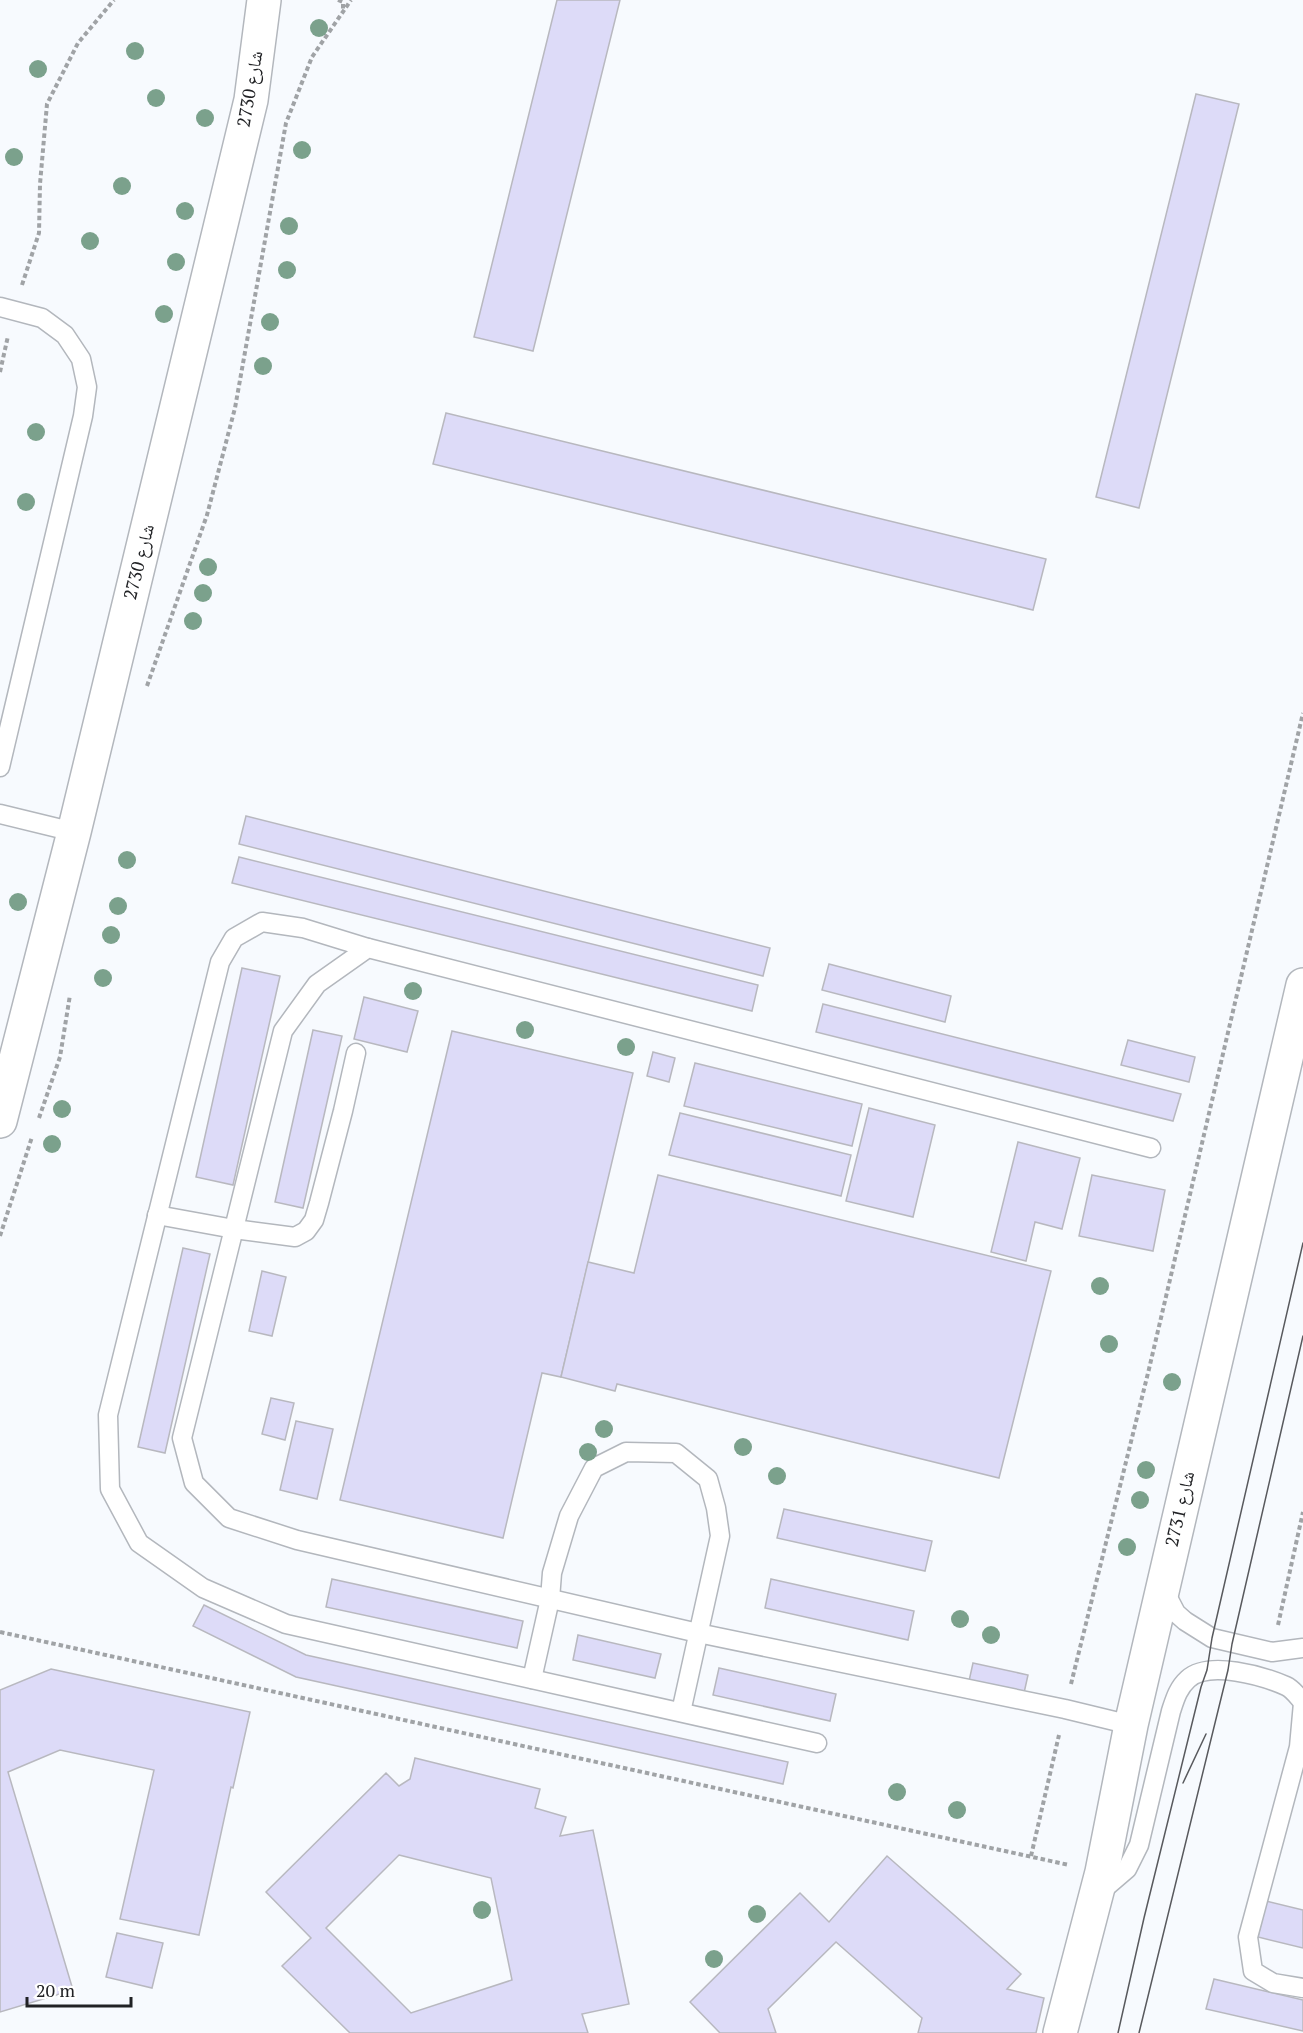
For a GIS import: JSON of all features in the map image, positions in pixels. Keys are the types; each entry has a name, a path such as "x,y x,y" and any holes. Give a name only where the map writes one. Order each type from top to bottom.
{"street":[{"name":"شارع 2730","path":"0,1122 74,832 251,100 264,0"},
{"name":"شارع 2731","path":"1060,2033 1098,1884 1131,1725 1303,986"}],"lane":[{"path":"0,767 83,416 87,387 81,359 65,335 42,318 7,309"},
{"path":"0,814 74,832"},
{"path":"817,1743 286,1624 203,1588 139,1543 110,1489 108,1414 220,962 234,938 262,922 303,928 368,948 1152,1148"},
{"path":"368,948 317,984 283,1031 182,1438 194,1483 229,1518 297,1540 698,1633 1065,1709 1131,1725"},
{"path":"158,1215 295,1237 306,1231 314,1220 356,1053"},
{"path":"532,1679 550,1599 552,1573 569,1516 594,1468 626,1452 676,1453 708,1479 716,1508 720,1536 681,1712"},
{"path":"1163,1586 1176,1612 1212,1638 1272,1652 1303,1648"},
{"path":"1098,1884 1127,1869 1139,1845 1171,1711 1178,1691 1190,1677 1207,1670 1228,1670 1289,1687 1303,1703 1301,1747 1248,1936 1253,1971 1273,1983 1303,1988"}],"path":[{"path":"0,372 7,309 39,233 40,184 47,104 78,43 114,0"},
{"path":"338,0 343,2 343,11"},
{"path":"146,688 207,514 235,408 286,123 312,57 351,0"},
{"path":"1031,1856 1149,1369 1303,713"},
{"path":"37,1124 60,1057 71,991"},
{"path":"0,1236 33,1135"},
{"path":"1272,1652 1303,1512"},
{"path":"0,1632 1031,1856 1098,1884"}],"building":[{"path":"557,0 620,0 533,351 474,337"},
{"path":"1196,94 1239,104 1139,508 1096,497"},
{"path":"446,413 1046,559 1033,610 433,464"},
{"path":"246,816 770,948 763,976 239,844"},
{"path":"239,857 758,985 752,1011 232,883"},
{"path":"829,964 951,996 945,1022 822,990"},
{"path":"242,968 280,976 233,1185 196,1177"},
{"path":"364,997 418,1011 407,1052 354,1039"},
{"path":"823,1004 1181,1094 1173,1121 816,1032"},
{"path":"313,1030 342,1036 303,1208 275,1202"},
{"path":"452,1031 633,1073 561,1377 542,1373 503,1538 340,1500"},
{"path":"1128,1040 1195,1057 1189,1082 1121,1065"},
{"path":"653,1052 675,1058 669,1082 647,1076"},
{"path":"695,1063 862,1104 852,1146 684,1106"},
{"path":"869,1108 935,1125 913,1217 846,1201"},
{"path":"680,1113 851,1155 841,1196 669,1155"},
{"path":"1018,1142 1080,1158 1062,1229 1035,1222 1026,1261 991,1252"},
{"path":"658,1175 1051,1271 999,1478 617,1384 615,1391 561,1377 588,1262 634,1273"},
{"path":"1092,1175 1165,1190 1153,1251 1079,1236"},
{"path":"183,1248 210,1254 165,1453 138,1447"},
{"path":"262,1271 286,1277 272,1336 249,1331"},
{"path":"271,1398 294,1403 285,1440 262,1434"},
{"path":"296,1421 333,1429 317,1499 280,1490"},
{"path":"784,1509 932,1541 925,1571 777,1538"},
{"path":"332,1579 523,1621 517,1648 326,1607"},
{"path":"771,1579 914,1611 908,1640 765,1608"},
{"path":"204,1605 306,1655 788,1762 783,1784 296,1677 193,1626"},
{"path":"578,1635 661,1654 655,1678 573,1660"},
{"path":"973,1663 1028,1675 1024,1693 969,1681"},
{"path":"719,1668 836,1694 830,1721 713,1695"},
{"path":"51,1669 250,1712 233,1788 231,1787 199,1935 120,1919 154,1770 60,1750 8,1772 73,1990 0,2012 0,1690"},
{"path":"415,1758 540,1789 535,1808 566,1817 560,1836 593,1830 629,2004 582,2014 588,2033 350,2033 282,1966 311,1938 266,1892 386,1773 399,1786 410,1779","holes":["399,1855 491,1878 512,1980 411,2013 326,1928"]},
{"path":"887,1856 1021,1974 1007,1989 1044,1998 1036,2033 918,2033 922,2018 836,1942 768,2009 776,2033 720,2033 690,2002 800,1893 829,1922"},
{"path":"1266,1901 1303,1910 1303,1948 1258,1937"},
{"path":"117,1933 163,1943 152,1988 106,1977"},
{"path":"1214,1979 1303,2000 1303,2031 1206,2009"}],"tram line":[{"path":"1118,2033 1144,1918 1207,1670 1212,1638 1303,1243"},
{"path":"1139,2033 1228,1670 1303,1336"},
{"path":"1183,1783 1206,1734"}]}
